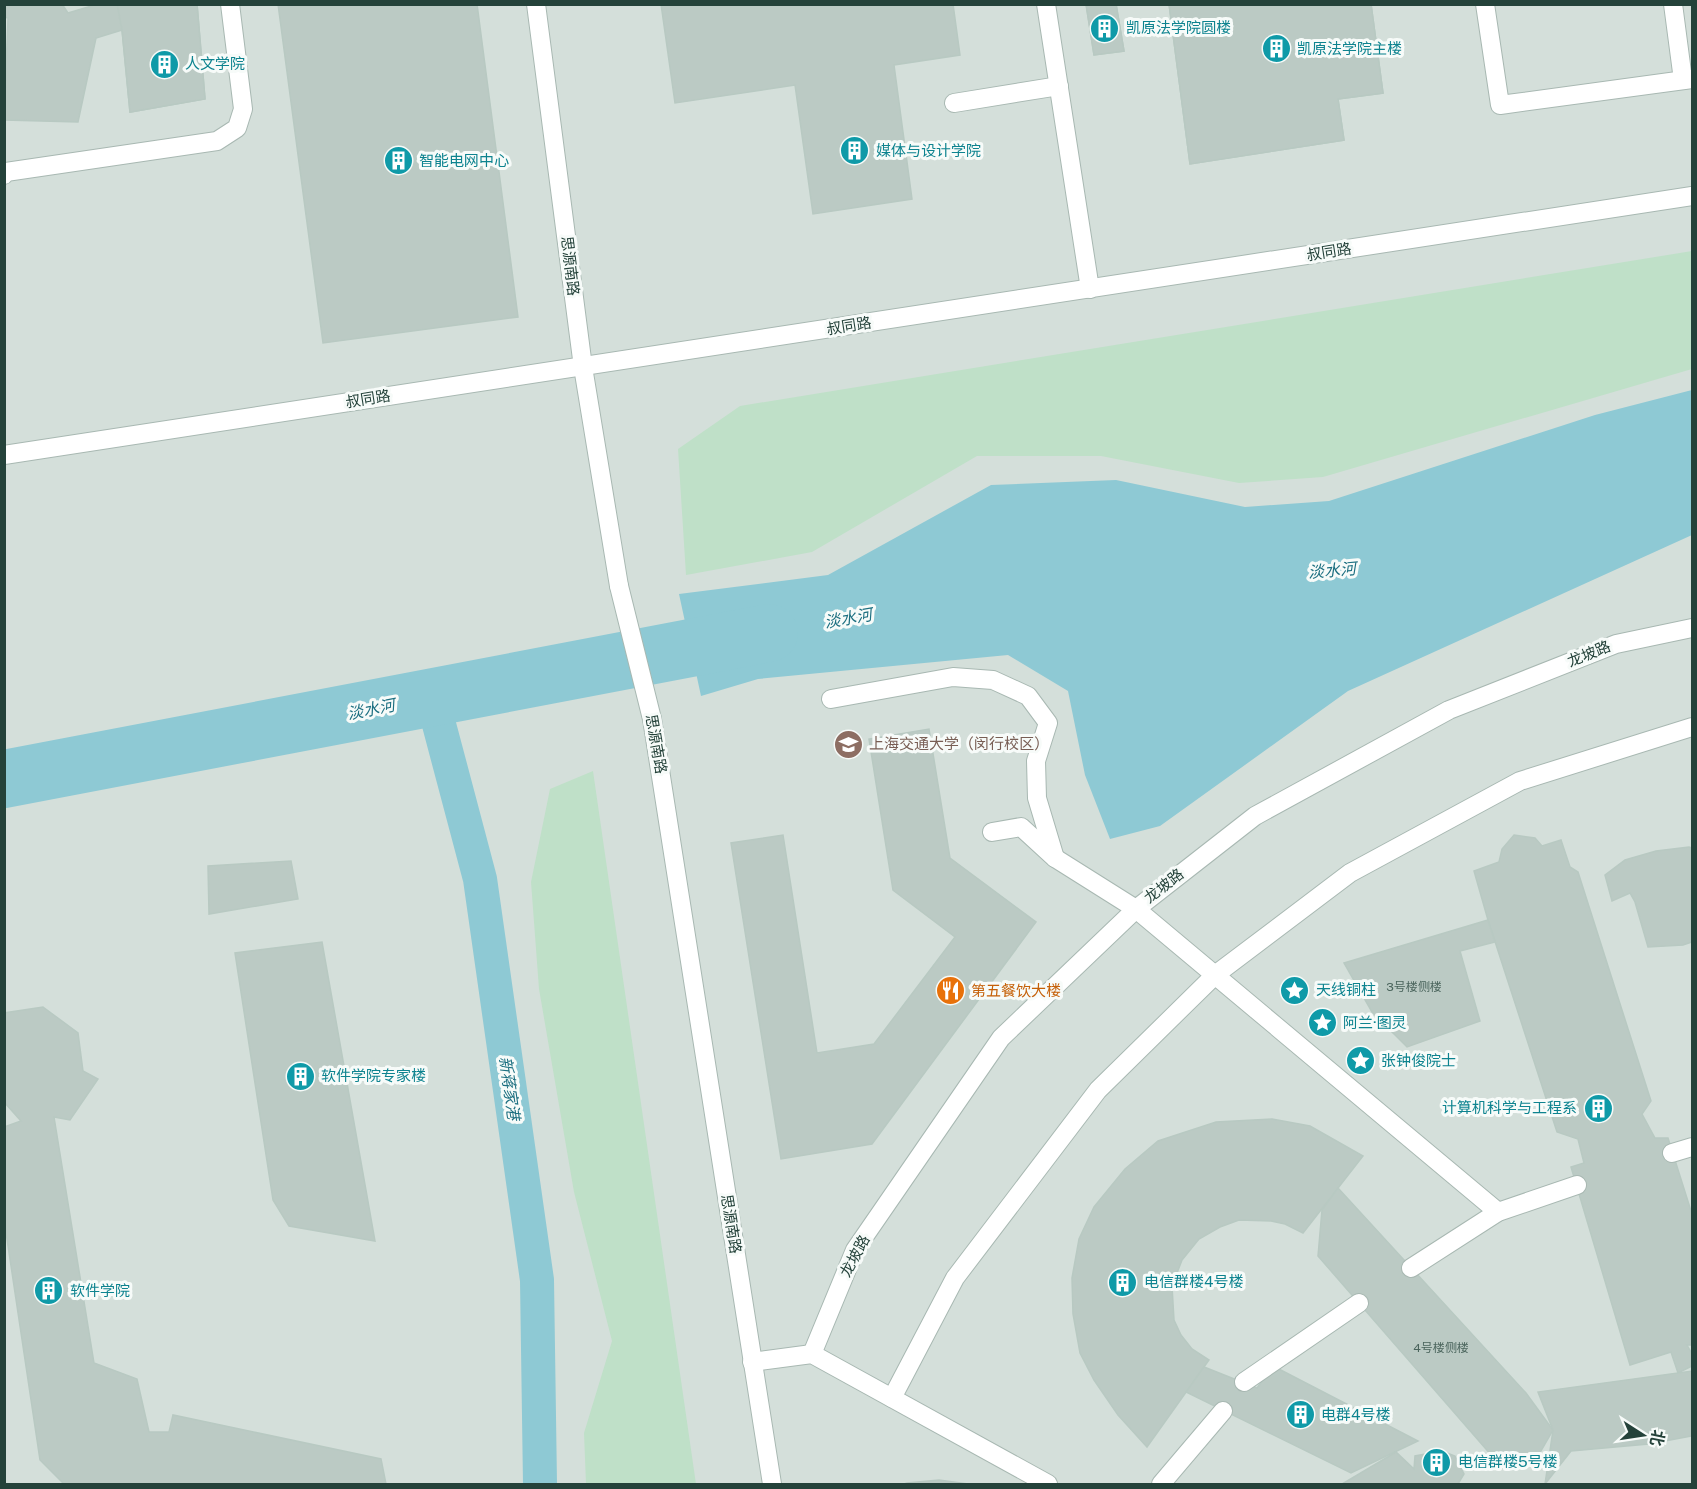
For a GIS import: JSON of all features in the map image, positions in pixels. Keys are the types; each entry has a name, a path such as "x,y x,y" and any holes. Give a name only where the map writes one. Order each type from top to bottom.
{"street":[{"path":"5,172 217,141 237,128 243,108 230,4"},
{"name":"思源南路","path":"536,4 583,367 619,586 652,719 772,1485"},
{"path":"1046,4 1090,289"},
{"path":"1485,4 1500,105 1688,80 1673,4"},
{"path":"954,104 1059,86"},
{"name":"叔同路","path":"4,455 1692,196"},
{"name":"龙坡路","path":"812,1354 855,1250 1001,1038 1136,909 1255,816 1449,710 1616,644 1692,628"},
{"path":"831,699 953,677 993,680 1028,696 1048,723 1036,761 1037,798 1055,858"},
{"path":"892,1398 955,1278 1098,1090 1215,975 1350,873 1520,781 1692,727"},
{"path":"992,832 1021,827 1055,858 1136,909 1498,1212"},
{"path":"1672,1153 1692,1147"},
{"path":"1411,1269 1498,1212 1577,1185"},
{"path":"1244,1382 1359,1303"},
{"path":"752,1362 812,1354 1048,1485"},
{"path":"1161,1485 1223,1411"}],"shaded area":[{"name":"上海交通大学（闵行校区）","path":"5,5 1692,5 1692,1484 5,1484"}],"green space":[{"path":"1692,251 1692,369 1323,477 1239,483 1101,456 977,456 812,552 686,575 678,449 740,406"},
{"path":"593,771 696,1484 586,1484 584,1433 612,1341 574,1192 539,989 531,882 550,789"}],"water":[{"path":"1692,390 1692,535 1348,691 1160,826 1110,839 1085,775 1068,691 1008,655 758,679 701,696 679,594 828,575 991,485 1116,480 1245,507 1329,501 1595,415"}],"building":[{"path":"4,4 62,4 68,13 98,4 197,4 205,99 130,112 122,30 96,38 78,122 4,120 8,18 4,17"},
{"name":"人文学院","path":"117,4 197,4 205,99 130,112 122,30"},
{"name":"智能电网中心","path":"278,4 477,4 518,317 323,343"},
{"name":"媒体与设计学院","path":"661,4 953,4 960,55 894,65 912,199 813,214 795,85 675,103"},
{"name":"凯原法学院圆楼","path":"1086,4 1116,4 1124,51 1094,55"},
{"name":"凯原法学院圆楼","path":"1086,4 1116,4 1124,51 1094,55"},
{"name":"凯原法学院主楼","path":"1169,4 1371,4 1383,93 1338,99 1344,140 1190,164"},
{"name":"凯原法学院主楼","path":"1169,4 1371,4 1383,93 1338,99 1344,140 1190,164"},
{"name":"第五餐饮大楼","path":"929,729 950,858 1036,922 872,1144 781,1159 731,843 783,835 817,1053 874,1044 955,937 893,890 869,739"},
{"name":"计算机科学与工程系","path":"1514,835 1535,838 1542,846 1561,840 1570,867 1578,872 1651,1101 1642,1114 1655,1138 1668,1138 1692,1214 1692,1345 1687,1345 1692,1354 1692,1366 1678,1373 1671,1352 1630,1365 1571,1167 1584,1163 1578,1139 1557,1132 1488,920 1474,871 1499,862 1502,849"},
{"path":"1692,848 1692,942 1683,945 1648,947 1635,902 1630,893 1612,901 1605,875 1625,860 1656,851"},
{"path":"291,861 298,899 209,914 208,866"},
{"path":"1488,920 1495,942 1460,951 1480,1021 1407,1047 1372,1012 1344,963"},
{"name":"软件学院专家楼","path":"322,942 375,1241 289,1226 273,1200 235,953"},
{"name":"软件学院","path":"43,1007 78,1033 83,1071 98,1079 70,1120 54,1117 94,1363 137,1379 149,1432 169,1432 173,1415 381,1459 386,1484 64,1484 40,1460 4,1219 4,1127 21,1121 4,1102 4,1013"},
{"name":"电信群楼4号楼","path":"1272,1119 1310,1126 1363,1156 1303,1233 1285,1224 1271,1221 1239,1220 1220,1227 1199,1239 1182,1260 1172,1286 1174,1320 1181,1335 1192,1349 1209,1360 1147,1447 1118,1415 1094,1380 1080,1353 1073,1314 1072,1278 1079,1239 1094,1207 1125,1169 1158,1141 1216,1122"},
{"path":"1338,1188 1526,1393 1553,1430 1534,1463 1499,1464 1318,1256 1322,1210"},
{"name":"电群4号楼","path":"1273,1366 1418,1441 1351,1473 1186,1392 1204,1367 1257,1388"},
{"path":"1692,1371 1692,1436 1649,1444 1571,1451 1545,1484 1553,1430 1538,1392"},
{"name":"电信群楼5号楼","path":"1442,1451 1455,1456 1464,1474 1458,1484 1342,1484 1396,1452 1414,1469 1415,1456"},
{"path":"939,1480 968,1484 904,1484 907,1483"}],"waterway":[{"name":"淡水河","path":"4,779 769,633"},
{"name":"新蒋家港","path":"432,698 480,879 537,1280 540,1484"}],"place":[{"name":"凯原法学院圆楼","path":"1105,28"},
{"name":"凯原法学院主楼","path":"1276,49"},
{"name":"人文学院","path":"164,64"},
{"name":"媒体与设计学院","path":"855,151"},
{"name":"智能电网中心","path":"398,161"},
{"name":"上海交通大学（闵行校区）","path":"848,744"},
{"name":"天线铜柱","path":"1295,990"},
{"name":"第五餐饮大楼","path":"950,991"},
{"name":"阿兰·图灵","path":"1322,1023"},
{"name":"张钟俊院士","path":"1360,1061"},
{"name":"软件学院专家楼","path":"300,1076"},
{"name":"计算机科学与工程系","path":"1598,1108"},
{"name":"电信群楼4号楼","path":"1123,1282"},
{"name":"软件学院","path":"49,1291"},
{"name":"电群4号楼","path":"1300,1415"},
{"name":"电信群楼5号楼","path":"1437,1462"}]}
